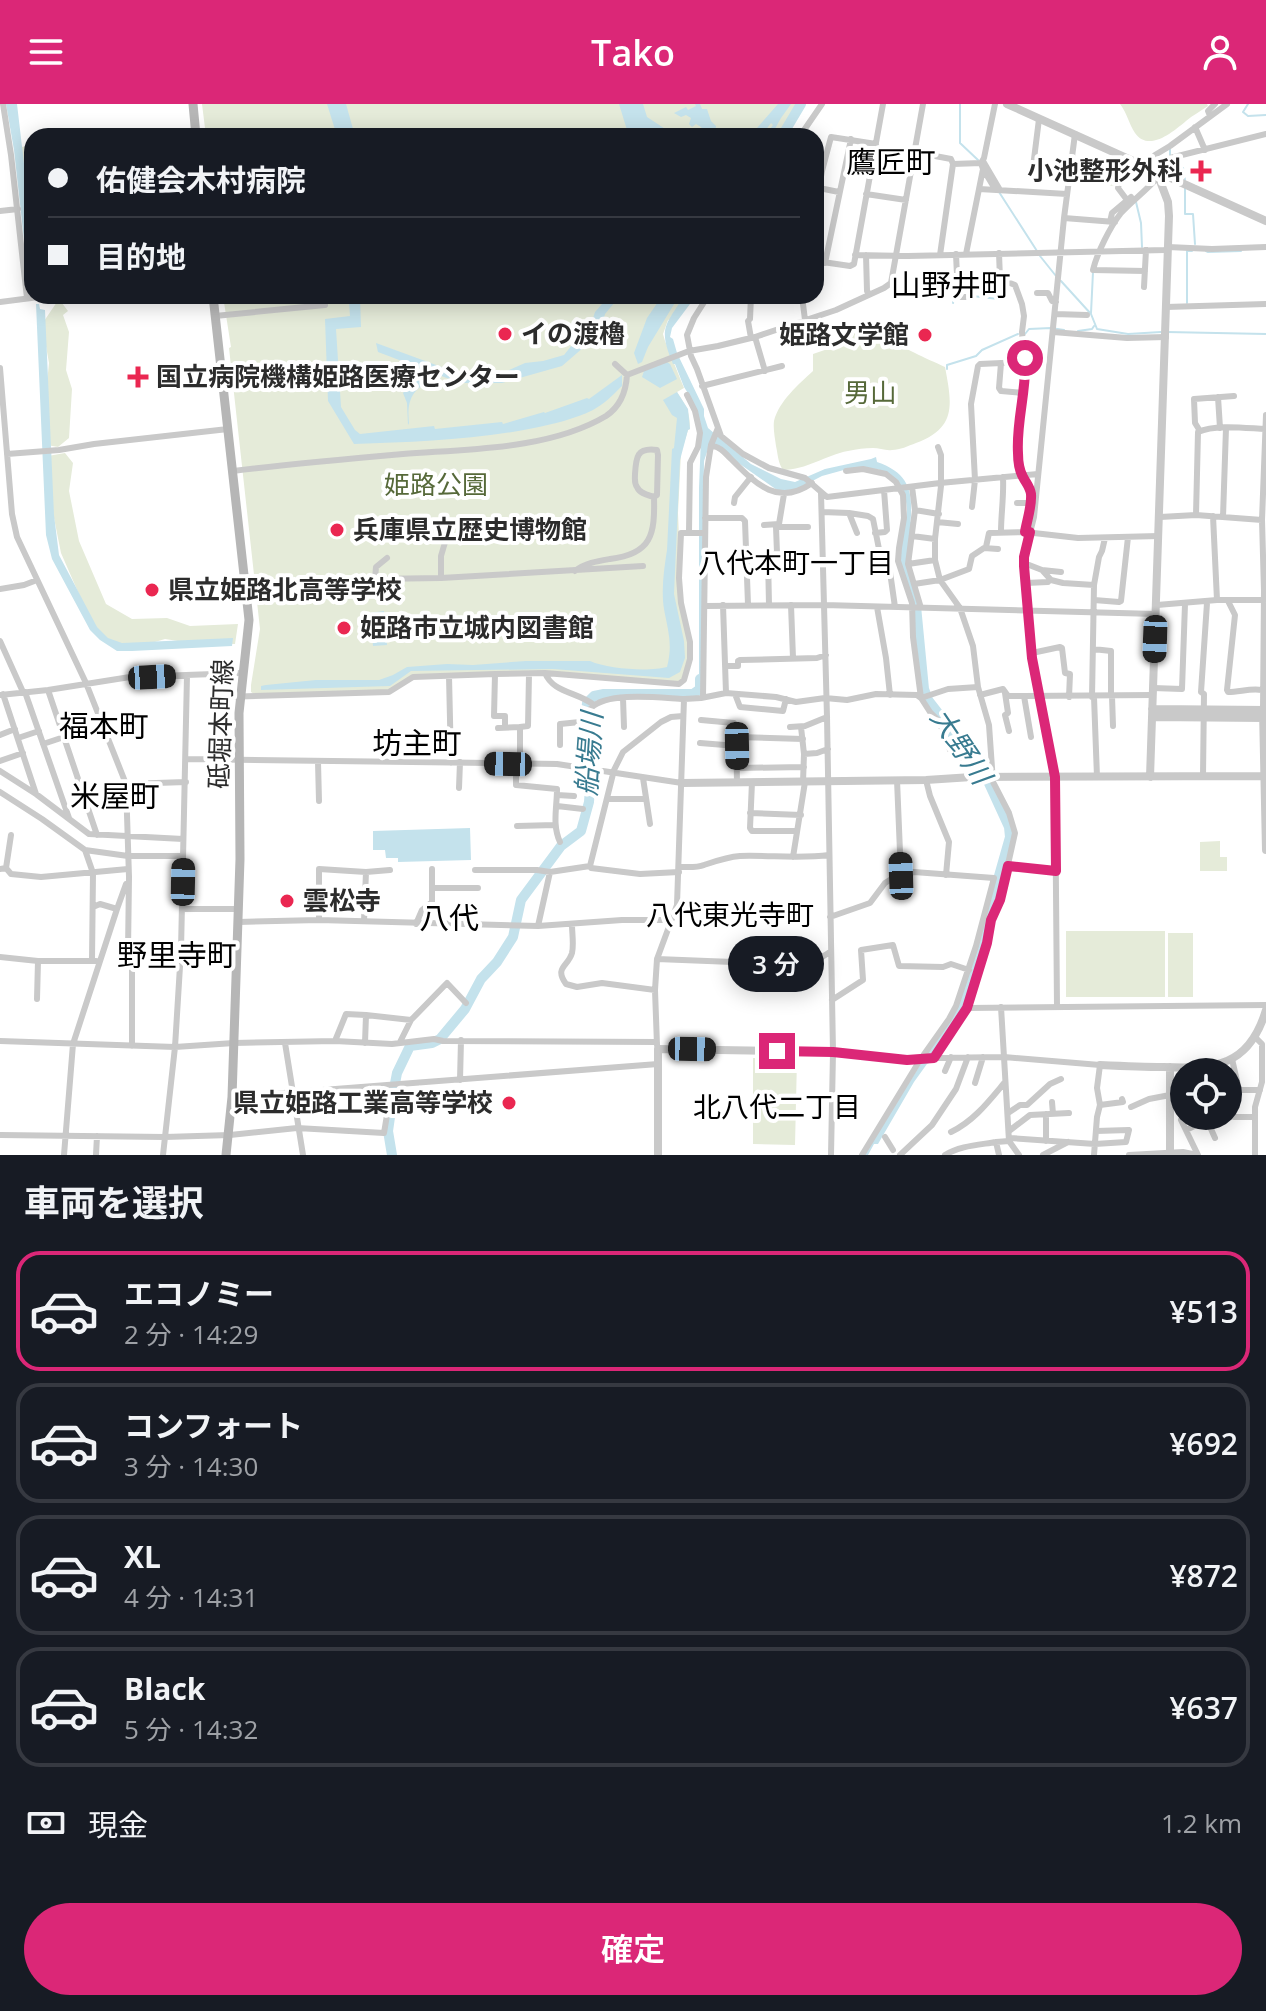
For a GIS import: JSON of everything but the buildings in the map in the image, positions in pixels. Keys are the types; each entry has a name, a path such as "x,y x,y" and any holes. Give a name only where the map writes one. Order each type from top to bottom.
{"main road":[{"path":"193,104 195,128"},
{"name":"砥堀本町線","path":"214,304 249,620 240,697 239,909 230,1135 226,1155"}],"street":[{"path":"3,104 24,268"},
{"path":"806,128 822,104"},
{"path":"851,139 825,263 850,266 854,264 883,104"},
{"path":"627,375 685,353 753,337 836,310 891,283 923,104"},
{"path":"966,254 995,104"},
{"path":"1007,104 1266,221"},
{"path":"1204,104 1209,114"},
{"path":"1209,114 1215,104"},
{"path":"1155,155 1227,104"},
{"path":"1033,167 1039,119"},
{"path":"1195,127 1205,150"},
{"path":"1033,503 1075,134"},
{"path":"1064,218 1112,222 1170,158 1266,134"},
{"path":"824,156 831,137 876,144"},
{"path":"914,152 951,159 953,164 940,255"},
{"path":"953,164 981,164"},
{"path":"981,164 998,189"},
{"path":"1139,164 1119,183 1118,188 1129,198 1112,213 1112,222 1093,270 1145,271"},
{"path":"871,169 911,173"},
{"path":"1150,777 1168,247 1168,202 1155,173"},
{"path":"824,189 839,192"},
{"path":"979,189 1067,194"},
{"path":"866,194 906,200"},
{"path":"0,211 18,209"},
{"path":"855,255 1266,247"},
{"path":"1144,287 1146,250"},
{"path":"942,284 996,283 1000,279 999,253"},
{"path":"956,254 958,296 970,297"},
{"path":"866,255 869,294"},
{"path":"1000,279 1016,288 1023,310 1025,362 1018,454 1033,503 1034,517 1027,532 1024,563 1032,653 1055,777 1057,1007"},
{"path":"1037,293 1048,293 1056,302"},
{"path":"0,302 24,298"},
{"path":"703,304 688,333 685,353 702,386 721,436 743,454 769,468 802,476 827,497 1038,474"},
{"path":"751,304 748,321 765,371"},
{"path":"803,304 805,320"},
{"path":"1166,307 1266,304"},
{"path":"215,316 325,305"},
{"path":"1055,314 1087,315"},
{"path":"1053,330 1127,338 1166,334"},
{"path":"972,507 975,480 971,404 978,366 1025,362"},
{"path":"1001,363 1001,391 1023,393"},
{"path":"615,364 627,375"},
{"path":"702,386 782,366"},
{"path":"0,368 12,514 17,537 86,683 126,784 132,1046"},
{"path":"233,471 501,446 550,438 596,420 617,406 626,391 627,375"},
{"path":"687,395 700,433 698,447 690,463 689,532"},
{"path":"1200,431 1195,423 1194,399 1234,396"},
{"path":"1218,397 1223,428 1223,517"},
{"path":"1266,415 1262,520 1266,850"},
{"path":"1200,431 1265,426"},
{"path":"703,697 705,606 702,532 706,477 711,445 718,428"},
{"path":"7,454 228,429"},
{"path":"1196,515 1200,431"},
{"path":"711,445 723,450 727,457 773,492 795,493 812,483"},
{"path":"933,1058 967,1008 991,920 1000,900 1015,833 1014,824 992,777 989,725 979,691 973,646 960,608 940,580 935,560 941,455 938,447"},
{"path":"575,571 589,563 627,556 646,545 655,521 658,455 655,449 639,454 635,482 641,493 654,497"},
{"path":"846,471 863,469 883,473 892,478 900,489 905,507 898,561 911,607 921,698"},
{"path":"734,503 735,497 751,477"},
{"path":"1001,532 1003,477"},
{"path":"912,487 915,510 908,564 921,608"},
{"path":"875,533 887,530 884,490"},
{"path":"821,493 833,1052 831,1155"},
{"path":"769,605 768,557 777,553 777,526 784,494"},
{"path":"0,499 11,499"},
{"path":"1017,503 1033,503"},
{"path":"915,510 958,524"},
{"path":"822,512 849,513 873,519 880,553 890,572 895,607"},
{"path":"849,513 857,533"},
{"path":"0,516 12,514"},
{"path":"1160,517 1196,515 1262,520"},
{"path":"1213,516 1217,600"},
{"path":"705,518 742,518 745,521 748,605"},
{"path":"764,525 808,527"},
{"path":"221,674 222,697 389,692 413,677 495,674 545,673 679,684 684,680 690,659 679,578 681,533 702,532"},
{"path":"986,547 989,533 1001,532 1078,538 1159,536"},
{"path":"912,536 935,539"},
{"path":"1094,600 1121,601 1128,537"},
{"path":"1097,777 1093,697 1094,585 1105,538"},
{"path":"441,578 441,556 446,539"},
{"path":"914,584 940,580 969,569 972,556 986,547 998,549"},
{"path":"375,579 376,567 387,558"},
{"path":"908,564 935,560"},
{"path":"1024,563 1042,570 1061,572"},
{"path":"247,587 643,566"},
{"path":"1042,570 1051,580 1094,585"},
{"path":"0,589 37,580"},
{"path":"1026,583 1048,582"},
{"path":"705,606 824,605 1094,612 1156,610 1217,600 1264,600"},
{"path":"1228,601 1235,615 1227,690 1235,692 1263,686"},
{"path":"1203,776 1204,694 1201,692 1207,603"},
{"path":"921,698 948,689 1003,689 1008,696 1039,697 1112,696 1182,689 1185,604"},
{"path":"723,605 726,693"},
{"path":"791,605 793,658"},
{"path":"877,607 890,695"},
{"path":"0,641 24,692 69,818"},
{"path":"1032,653 1062,648 1065,673 1070,674 1069,697"},
{"path":"1093,649 1111,651 1113,726"},
{"path":"725,666 738,666 740,660 817,658 826,655"},
{"path":"36,794 1,695 130,677 242,673"},
{"path":"545,673 554,687 585,698 594,705"},
{"path":"495,674 494,716 505,716 501,728 528,726 529,674"},
{"path":"163,1155 175,1047 182,909 187,675"},
{"path":"449,676 451,763"},
{"path":"48,690 97,835"},
{"path":"596,771 591,708 598,702 623,698 684,699 726,693 796,702 847,700 876,694 917,695 921,698 936,719 950,750 976,777"},
{"path":"1005,693 1009,731"},
{"path":"735,694 740,707 783,711 786,699"},
{"path":"1024,696 1031,737"},
{"path":"623,698 624,727"},
{"path":"658,1155 655,990 657,959 677,905 684,699"},
{"path":"0,713 9,711"},
{"path":"1152,713 1264,714"},
{"path":"590,866 613,774 623,752 661,722 683,716"},
{"path":"790,727 801,727 827,717"},
{"path":"701,720 736,725 737,783"},
{"path":"560,745 560,724 580,722"},
{"path":"520,727 516,785 557,789 555,825 560,842"},
{"path":"793,857 804,782 801,727"},
{"path":"0,735 15,729"},
{"path":"18,738 39,731"},
{"path":"43,744 64,737"},
{"path":"737,737 803,739"},
{"path":"700,743 737,746"},
{"path":"804,754 828,749"},
{"path":"0,761 23,753"},
{"path":"187,759 557,764 682,783 976,777 1265,776"},
{"path":"318,762 319,801"},
{"path":"459,788 460,762"},
{"path":"737,768 804,767"},
{"path":"0,771 89,834 183,839"},
{"path":"643,778 650,824"},
{"path":"897,780 901,876"},
{"path":"926,780 949,842 946,875"},
{"path":"126,784 186,782"},
{"path":"752,782 752,831 797,831"},
{"path":"0,792 85,850 128,856 183,856"},
{"path":"557,795 574,796"},
{"path":"607,799 645,799"},
{"path":"557,806 583,809"},
{"path":"750,813 801,815"},
{"path":"517,826 555,825"},
{"path":"11,835 3,868 11,874 41,877 129,873"},
{"path":"85,850 93,873 92,960"},
{"path":"475,870 550,872 590,866 640,874 703,866 739,856 808,858 829,855"},
{"path":"1008,866 1056,871"},
{"path":"319,920 319,869 390,870"},
{"path":"416,924 422,910 432,902 432,869"},
{"path":"364,921 366,872"},
{"path":"538,926 550,872"},
{"path":"830,917 870,903 885,883 914,872 994,878 956,1006 862,1155"},
{"path":"64,1155 73,1044 129,873"},
{"path":"432,888 478,888"},
{"path":"93,907 100,904 117,909"},
{"path":"182,909 239,909"},
{"path":"238,922 319,920 538,926 671,920"},
{"path":"572,925 572,952 561,971 566,984 577,987 602,983 655,990"},
{"path":"832,1000 863,980 861,950 893,945 899,966 943,967 951,964 969,970"},
{"path":"657,959 806,965 830,952"},
{"path":"0,957 38,961 92,960 100,963"},
{"path":"37,999 38,961"},
{"path":"399,1043 411,1020 447,983 466,1003"},
{"path":"1001,1007 1009,1137 1019,1155"},
{"path":"967,1008 1266,1008 1255,1037 1233,1058"},
{"path":"335,1041 346,1014 411,1020"},
{"path":"365,1043 366,1015"},
{"path":"1255,1037 1262,1044 1264,1075 1255,1107 1255,1155"},
{"path":"0,1041 175,1047 335,1041 399,1043 434,1039 833,1052 907,1060 1004,1057 1170,1067"},
{"path":"460,1080 461,1040"},
{"path":"285,1043 303,1155"},
{"path":"945,1071 951,1057"},
{"path":"885,1137 895,1154 932,1125 956,1089 968,1057"},
{"path":"975,1083 983,1057"},
{"path":"232,1097 658,1064"},
{"path":"1094,1155 1100,1105 1097,1088 1100,1065"},
{"path":"1008,1113 1020,1105 1027,1105 1050,1084 1061,1079"},
{"path":"951,1132 976,1116 1005,1082"},
{"path":"0,1135 165,1137 230,1135 297,1128 384,1133 395,1085"},
{"path":"1242,1090 1260,1090"},
{"path":"1131,1107 1170,1095"},
{"path":"1100,1105 1123,1102 1122,1099"},
{"path":"1046,1141 1052,1102"},
{"path":"945,1155 956,1148 968,1148 1009,1137 1030,1115 1069,1113"},
{"path":"1242,1117 1255,1117"},
{"path":"1009,1137 1095,1144 1126,1142 1129,1130 1096,1131"},
{"path":"1170,1130 1170,1154"},
{"path":"1186,1130 1198,1155"},
{"path":"1211,1130 1215,1138"},
{"path":"96,1155 97,1136"},
{"path":"996,1142 999,1155"},
{"path":"1043,1155 1069,1142"},
{"path":"1129,1155 1183,1152 1198,1155"}],"green space":[{"path":"202,104 798,104 783,128 205,128"},
{"path":"1120,104 1208,106 1168,134 1147,141 1135,133"},
{"path":"20,147 24,147 24,190"},
{"path":"1110,159 1129,167 1129,173 1114,186 1099,184 1100,171 1105,171"},
{"path":"56,304 63,304 68,311 63,315 69,332 66,370 72,389 69,438 58,447 47,445 49,363 42,324"},
{"name":"姫路公園","path":"224,304 679,304 663,334 684,388 677,392 687,409 690,423 681,453 678,513 682,610 689,647 683,679 677,683 552,673 411,676 390,690 251,692 260,629"},
{"name":"男山","path":"890,321 900,344 945,367 950,403 945,422 929,437 901,449 855,450 800,468 783,470 774,421 785,400 813,371 813,354 851,341 855,331 868,329 868,323"},
{"path":"65,453 73,463 69,491 79,541 106,604 132,619 167,618 190,626 238,624 235,644 165,639 138,647 107,640 92,624 61,553 49,493 48,456"},
{"path":"1220,841 1220,857 1227,857 1227,871 1200,871 1200,842"},
{"path":"1066,931 1165,931 1165,997 1066,997"},
{"path":"1168,933 1193,933 1193,997 1168,997"},
{"path":"753,1058 797,1059 795,1145 753,1144"}],"water":[{"path":"6,104 17,104 24,164 24,239"},
{"path":"327,104 346,104 353,128 334,128"},
{"path":"619,104 643,104 647,117 664,128 626,128"},
{"path":"700,104 702,109 707,109 716,128 702,128 696,124 692,127 689,124 691,118 674,113"},
{"path":"778,104 791,104 775,128 771,128 771,123 767,128 757,128"},
{"path":"36,304 45,310 54,515 59,555 97,627 108,638 122,643 233,638 232,646 117,651 90,630 52,559 46,535"},
{"path":"349,304 360,304 361,327 336,329 341,407 360,434 434,426 435,429 503,424 589,399 622,375 622,386 593,410 541,426 467,438 354,444 328,401 325,319 350,316"},
{"path":"602,304 613,304 605,314 599,334 562,366 502,383 460,383 378,352 376,343 458,373 498,375 525,363 564,355 576,340 589,331 595,312"},
{"path":"657,304 674,304 638,364 634,353 647,318"},
{"path":"679,304 690,304 672,328 670,337 704,409 708,428 751,464 781,479 795,482 825,469 876,457 877,462 899,474 911,501 909,536 904,538 905,493 886,472 851,468 822,476 793,491 777,490 710,443 704,461 699,695 701,437 691,398 673,364 666,342 668,321"},
{"path":"667,362 677,379 660,388 642,377 644,371"},
{"path":"394,366 428,379 428,383 417,390 411,399 408,425 407,403 403,393 411,380 398,377"},
{"path":"677,392 688,409 690,429 680,460 674,594 684,641 685,658 680,672 669,678 553,669 411,671 390,686 261,690 261,686 266,685 316,680 379,680 407,667 447,664 590,661 628,669 667,667 670,644 663,587 672,449 677,418 663,400"},
{"path":"384,611 387,645 373,646 370,613"},
{"path":"470,828 471,860 398,862 398,858 386,858 385,850 373,850 373,831"},
{"path":"931,1048 937,1050 914,1082 878,1144 874,1144 868,1155 863,1155"}],"waterway":[{"name":"船場川","path":"787,128 801,104"},
{"path":"960,104 960,143 978,160"},
{"path":"1248,104 1243,112 1248,116 1266,115"},
{"path":"1167,172 1170,147"},
{"path":"1170,167 1183,168 1185,180"},
{"path":"1185,186 1185,214 1193,214 1195,244"},
{"path":"999,192 1037,251"},
{"path":"1136,202 1142,247"},
{"path":"1187,303 1187,251 1192,251"},
{"path":"1206,251 1241,251"},
{"path":"1040,256 1056,276"},
{"path":"1091,313 1093,272"},
{"path":"1061,281 1091,314 1097,329 1128,334 1161,332"},
{"path":"953,303 957,296"},
{"path":"972,296 998,299"},
{"path":"1078,331 1094,326"},
{"path":"1025,334 1029,329 1064,330"},
{"path":"1167,332 1266,334"},
{"path":"947,369 947,365 976,356 982,350 1018,334"},
{"name":"大野川","path":"908,526 903,565 916,606 924,689 956,748 987,779 1009,827 1010,837 977,964 956,1017 926,1059"},
{"path":"1020,558 1026,536"},
{"name":"船場川","path":"393,1094 397,1073 410,1046 440,1039 465,1009 481,979 497,962 513,937 521,900 561,846 581,831 589,802 591,773 585,720 587,703 594,696 604,694 693,694 700,689 700,679"},
{"name":"船場川","path":"391,1110 388,1131 392,1155"}],"place":[{"name":"小池整形外科","path":"1201,171"},
{"name":"イの渡櫓","path":"505,334"},
{"name":"姫路文学館","path":"925,335"},
{"name":"国立病院機構姫路医療センター","path":"138,377"},
{"name":"兵庫県立歴史博物館","path":"337,530"},
{"name":"県立姫路北高等学校","path":"152,590"},
{"name":"姫路市立城内図書館","path":"344,628"},
{"name":"雲松寺","path":"287,901"},
{"name":"県立姫路工業高等学校","path":"509,1103"}],"district":[{"name":"鷹匠町","path":"891,163"},
{"name":"山野井町","path":"951,286"},
{"name":"八代本町一丁目","path":"796,563"},
{"name":"福本町","path":"104,727"},
{"name":"坊主町","path":"417,744"},
{"name":"米屋町","path":"115,797"},
{"name":"八代東光寺町","path":"730,915"},
{"name":"八代","path":"449,919"},
{"name":"野里寺町","path":"177,956"},
{"name":"北八代二丁目","path":"777,1107"}],"route":[{"path":"777,1051 833,1052 907,1060 934,1058 967,1008 1008,866 1056,871 1055,777 1032,658 1024,566 1030,532 1025,532 1031,497 1019,464 1018,422 1025,358"}]}
